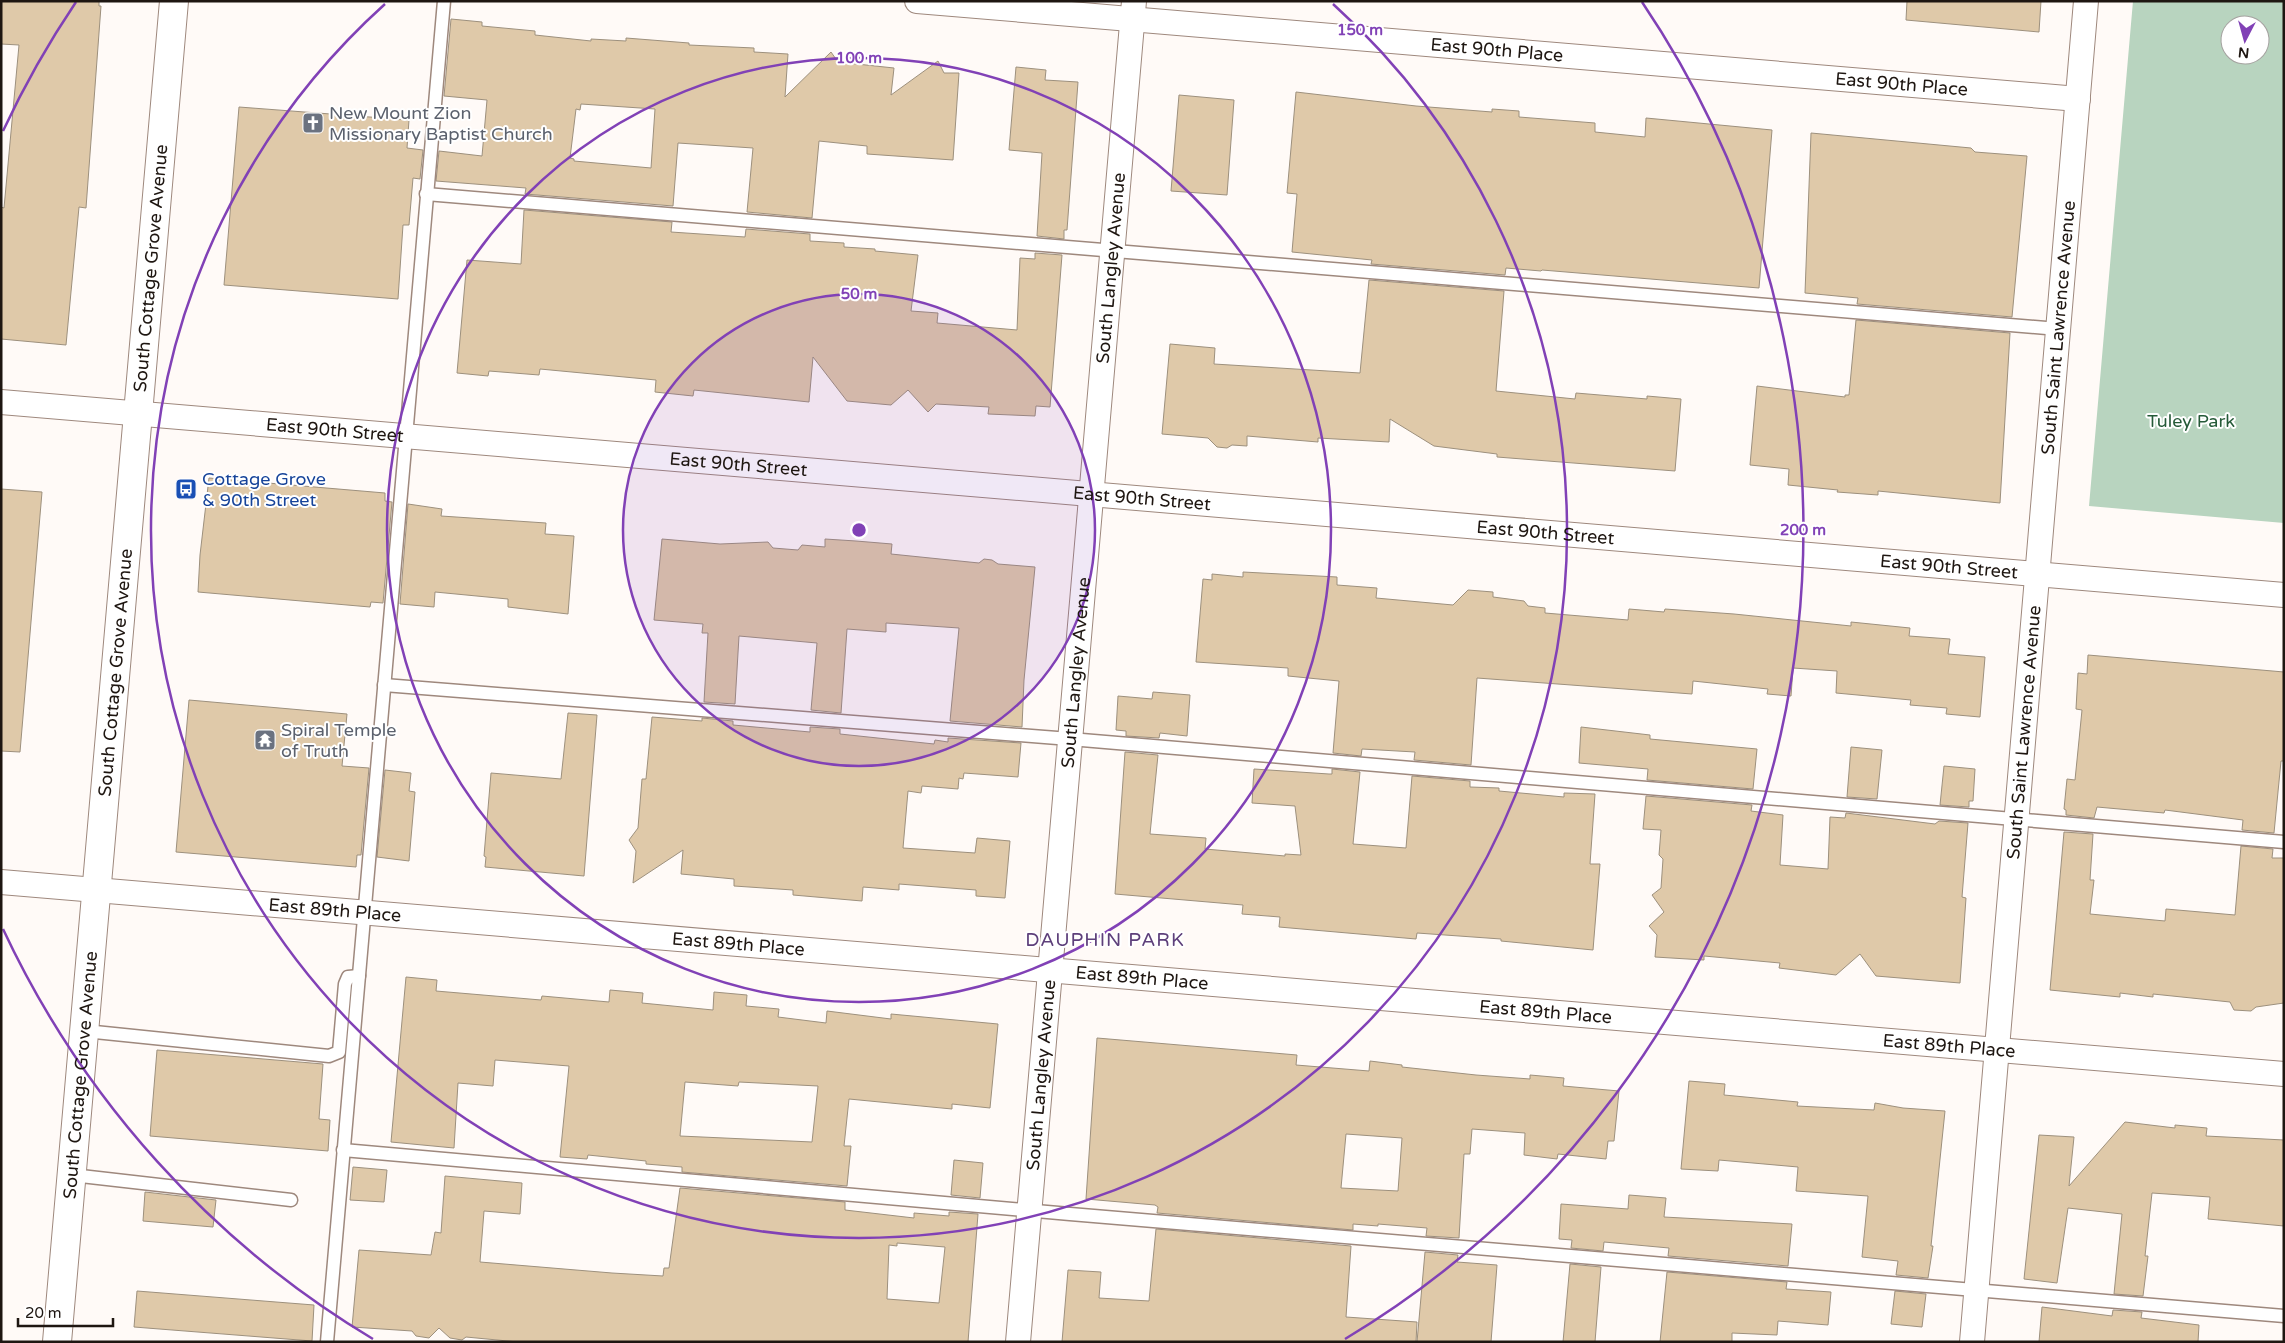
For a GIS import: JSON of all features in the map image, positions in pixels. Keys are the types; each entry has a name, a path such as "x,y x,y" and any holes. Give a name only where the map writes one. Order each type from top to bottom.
{"main road":[{"name":"South Cottage Grove Avenue","path":"57,1342 174,1"}],"street":[{"name":"East 90th Place","path":"917,1 1134,11 2078,99"},
{"name":"South Saint Lawrence Avenue","path":"1972,1342 2086,1"},
{"name":"South Langley Avenue","path":"1018,1342 1134,11"},
{"name":"East 90th Street","path":"1,402 2284,595"},
{"name":"East 89th Place","path":"1,882 2284,1074"}],"lane":[{"path":"327,1342 444,1"},
{"path":"426,194 2058,329"},
{"path":"384,685 1070,739 2284,842"},
{"path":"85,1031 329,1056 340,1052 345,984 348,977 358,976"},
{"path":"343,1150 2284,1316"},
{"path":"72,1175 291,1200"}],"green space":[{"name":"Tuley Park","path":"2133,1 2284,1 2284,523 2089,506"}],"building":[{"path":"1,1 99,1 99,6 101,6 86,208 79,207 66,345 1,339 1,207 4,208 19,45 1,44"},
{"path":"1907,1 2041,1 2039,32 1906,20"},
{"path":"451,19 482,22 482,26 535,31 535,35 591,41 591,39 626,41 626,38 689,43 689,45 754,48 754,52 788,54 785,97 831,52 838,62 894,68 891,95 938,61 944,73 959,73 953,160 867,154 867,146 819,141 812,218 747,212 753,148 678,143 673,206 525,194 526,188 436,181 439,151 482,156 487,100 444,96","holes":["581,104 655,109 651,168 574,161 574,159 570,158 576,109 580,110"]},
{"path":"1016,67 1046,70 1045,80 1078,82 1067,230 1064,230 1064,239 1037,236 1042,153 1009,150"},
{"path":"1296,92 1416,106 1492,112 1492,109 1519,111 1519,117 1595,123 1595,132 1645,137 1646,118 1772,130 1759,288 1506,268 1505,275 1371,264 1372,260 1292,252 1297,194 1287,193"},
{"path":"1179,95 1234,100 1227,195 1171,191"},
{"path":"239,107 409,120 407,148 423,150 420,179 413,178 409,225 403,225 398,299 224,285"},
{"path":"1811,133 1971,148 1975,152 2027,156 2012,317 1857,304 1858,298 1805,293"},
{"path":"524,210 672,222 671,232 745,237 746,229 810,234 810,241 844,243 844,247 918,255 911,311 938,313 937,323 1017,330 1020,258 1035,259 1035,253 1062,255 1050,407 1036,406 1035,416 988,414 989,407 936,404 928,412 908,390 891,405 847,401 813,357 809,402 694,390 693,396 655,392 656,380 540,369 539,375 489,371 488,376 457,373 467,260 521,264"},
{"path":"1369,280 1504,291 1496,391 1575,399 1576,393 1647,399 1647,396 1681,399 1675,471 1497,457 1497,454 1434,446 1390,419 1389,442 1318,438 1318,442 1247,436 1247,446 1232,445 1227,448 1217,447 1208,438 1162,434 1170,344 1215,348 1214,364 1360,373"},
{"path":"1856,320 2010,333 2000,503 1878,491 1878,495 1837,492 1838,490 1788,485 1789,469 1750,465 1757,386 1845,397 1845,395 1849,395"},
{"path":"209,478 385,493 385,501 392,502 383,603 371,602 370,607 198,592 200,555"},
{"path":"1,489 42,492 20,752 1,751"},
{"path":"408,504 442,509 441,516 546,523 545,534 574,536 568,614 508,607 508,599 435,592 434,607 400,604"},
{"path":"662,539 720,544 768,542 773,548 798,550 802,545 825,547 825,539 856,541 892,544 891,554 979,563 984,559 992,560 998,564 1035,567 1024,680 1022,727 950,721 959,628 886,623 886,632 847,629 841,713 811,710 817,643 739,636 735,704 704,702 708,633 702,633 703,624 654,620"},
{"path":"1243,572 1337,577 1337,585 1377,588 1376,598 1453,605 1468,590 1493,592 1493,597 1524,601 1528,606 1545,608 1545,613 1628,620 1629,609 1664,612 1665,609 1851,626 1851,622 1910,628 1909,636 1950,639 1948,654 1985,657 1980,717 1946,714 1947,708 1910,705 1911,700 1836,693 1837,671 1793,668 1791,696 1767,694 1768,689 1693,681 1692,694 1477,678 1471,765 1414,760 1415,752 1362,749 1361,756 1333,753 1339,681 1288,676 1288,668 1196,662 1203,579 1212,580 1212,574 1243,577"},
{"path":"2088,655 2284,672 2284,761 2281,761 2274,833 2242,830 2243,820 2165,810 2164,813 2097,807 2094,818 2066,815 2066,810 2064,809 2067,779 2075,780 2082,710 2076,709 2078,673 2087,674"},
{"path":"1153,692 1190,695 1187,736 1160,733 1159,738 1126,736 1126,731 1116,730 1118,696 1152,699"},
{"path":"189,700 347,714 342,766 369,768 361,855 357,855 356,867 176,852"},
{"path":"568,713 597,715 584,876 485,867 486,857 484,856 491,773 561,779"},
{"path":"652,717 702,721 702,718 733,721 733,725 810,732 810,727 840,729 840,734 934,744 935,740 948,742 948,738 1021,743 1018,777 964,773 963,779 959,778 958,789 922,786 921,793 908,791 903,848 975,853 977,838 1010,841 1005,898 976,896 976,890 899,884 899,890 863,887 862,901 793,895 793,890 734,886 734,879 681,874 683,850 633,883 636,851 629,840 638,828 642,779 646,779"},
{"path":"1581,727 1650,735 1650,739 1757,749 1753,789 1647,780 1648,769 1579,763"},
{"path":"1851,747 1882,750 1877,799 1847,797"},
{"path":"1125,752 1158,755 1150,834 1206,838 1205,849 1285,856 1285,854 1301,855 1295,806 1252,803 1254,769 1329,774 1332,774 1332,769 1360,772 1353,844 1406,848 1412,776 1470,781 1470,787 1499,788 1499,791 1564,797 1564,793 1595,794 1590,864 1600,864 1593,950 1501,941 1501,939 1417,933 1416,939 1279,927 1280,917 1242,914 1243,905 1115,894"},
{"path":"1944,766 1975,769 1973,801 1969,801 1969,807 1940,805"},
{"path":"385,770 411,773 409,791 415,792 409,861 377,857"},
{"path":"1646,796 1752,805 1751,811 1783,815 1780,865 1828,869 1830,817 1845,818 1846,813 1935,824 1939,821 1968,823 1962,897 1966,898 1960,983 1876,976 1860,954 1836,975 1779,968 1780,963 1704,956 1704,960 1655,957 1657,935 1649,926 1664,912 1652,895 1661,888 1663,859 1659,855 1661,830 1643,829"},
{"path":"2064,832 2093,834 2090,880 2094,880 2090,914 2165,921 2166,909 2235,915 2241,846 2273,849 2272,858 2284,858 2284,1003 2256,1007 2251,1011 2234,1010 2230,1002 2153,994 2153,997 2120,993 2120,997 2050,990"},
{"path":"406,977 437,980 436,991 541,1000 542,996 609,1002 610,990 643,993 642,1003 713,1010 714,992 747,995 746,1006 779,1009 778,1017 826,1023 827,1011 891,1019 891,1014 998,1024 990,1108 952,1104 952,1109 849,1099 844,1146 851,1146 847,1186 682,1172 682,1167 646,1164 646,1161 588,1155 587,1159 560,1157 569,1066 495,1060 493,1086 458,1083 454,1148 391,1142","holes":["685,1082 738,1086 739,1082 818,1086 812,1142 680,1136"]},
{"path":"1097,1038 1297,1055 1296,1065 1369,1071 1370,1061 1402,1065 1402,1067 1476,1075 1530,1079 1530,1075 1564,1078 1563,1086 1619,1091 1614,1141 1608,1141 1606,1159 1558,1154 1557,1159 1524,1155 1525,1133 1472,1129 1470,1154 1464,1154 1459,1238 1426,1236 1427,1228 1353,1224 1353,1230 1157,1213 1158,1207 1155,1205 1086,1199","holes":["1346,1134 1402,1138 1398,1191 1341,1188"]},
{"path":"157,1050 323,1064 319,1119 330,1120 328,1151 150,1136"},
{"path":"1689,1081 1725,1084 1724,1095 1798,1102 1797,1106 1874,1110 1875,1103 1903,1108 1945,1111 1931,1246 1933,1246 1928,1278 1896,1275 1898,1261 1862,1257 1868,1196 1796,1191 1798,1167 1719,1160 1718,1171 1681,1169"},
{"path":"2125,1122 2175,1128 2175,1125 2207,1128 2206,1136 2284,1140 2284,1226 2208,1219 2210,1197 2152,1193 2143,1296 2114,1294 2122,1214 2068,1208 2057,1283 2024,1279 2039,1135 2074,1137 2069,1186"},
{"path":"954,1160 983,1163 980,1198 951,1195"},
{"path":"353,1167 387,1170 384,1202 350,1200"},
{"path":"445,1176 522,1183 520,1214 484,1211 480,1262 612,1273 663,1276 664,1268 669,1268 680,1188 845,1202 845,1210 914,1218 914,1213 949,1216 949,1212 978,1214 968,1342 518,1342 466,1337 462,1340 450,1338 439,1328 429,1338 416,1336 412,1331 352,1327 359,1250 431,1255 435,1232 441,1233","holes":["897,1243 945,1247 939,1303 887,1299 889,1245 897,1246"]},
{"path":"145,1192 216,1200 213,1227 143,1221"},
{"path":"1629,1195 1666,1198 1664,1217 1792,1224 1788,1266 1668,1256 1669,1248 1604,1242 1603,1251 1571,1248 1572,1240 1559,1239 1561,1204 1628,1209"},
{"path":"1156,1229 1351,1246 1346,1317 1417,1322 1416,1342 1062,1342 1068,1270 1101,1272 1099,1298 1149,1301"},
{"path":"1425,1252 1458,1255 1457,1262 1497,1265 1491,1342 1417,1342"},
{"path":"1570,1264 1601,1267 1595,1342 1563,1342"},
{"path":"1667,1272 1787,1282 1786,1289 1831,1292 1828,1325 1778,1321 1777,1335 1732,1333 1732,1342 1660,1342"},
{"path":"137,1291 314,1305 312,1341 134,1327"},
{"path":"1895,1291 1926,1294 1922,1327 1891,1324"},
{"path":"2042,1307 2112,1316 2113,1310 2142,1312 2141,1318 2199,1325 2198,1342 2039,1342"}],"place":[{"name":"New Mount Zion Missionary Baptist Church","path":"313,123"},
{"name":"Cottage Grove & 90th Street","path":"186,489"},
{"name":"Spiral Temple of Truth","path":"265,740"}],"district":[{"name":"DAUPHIN PARK","path":"1105,939"}]}
